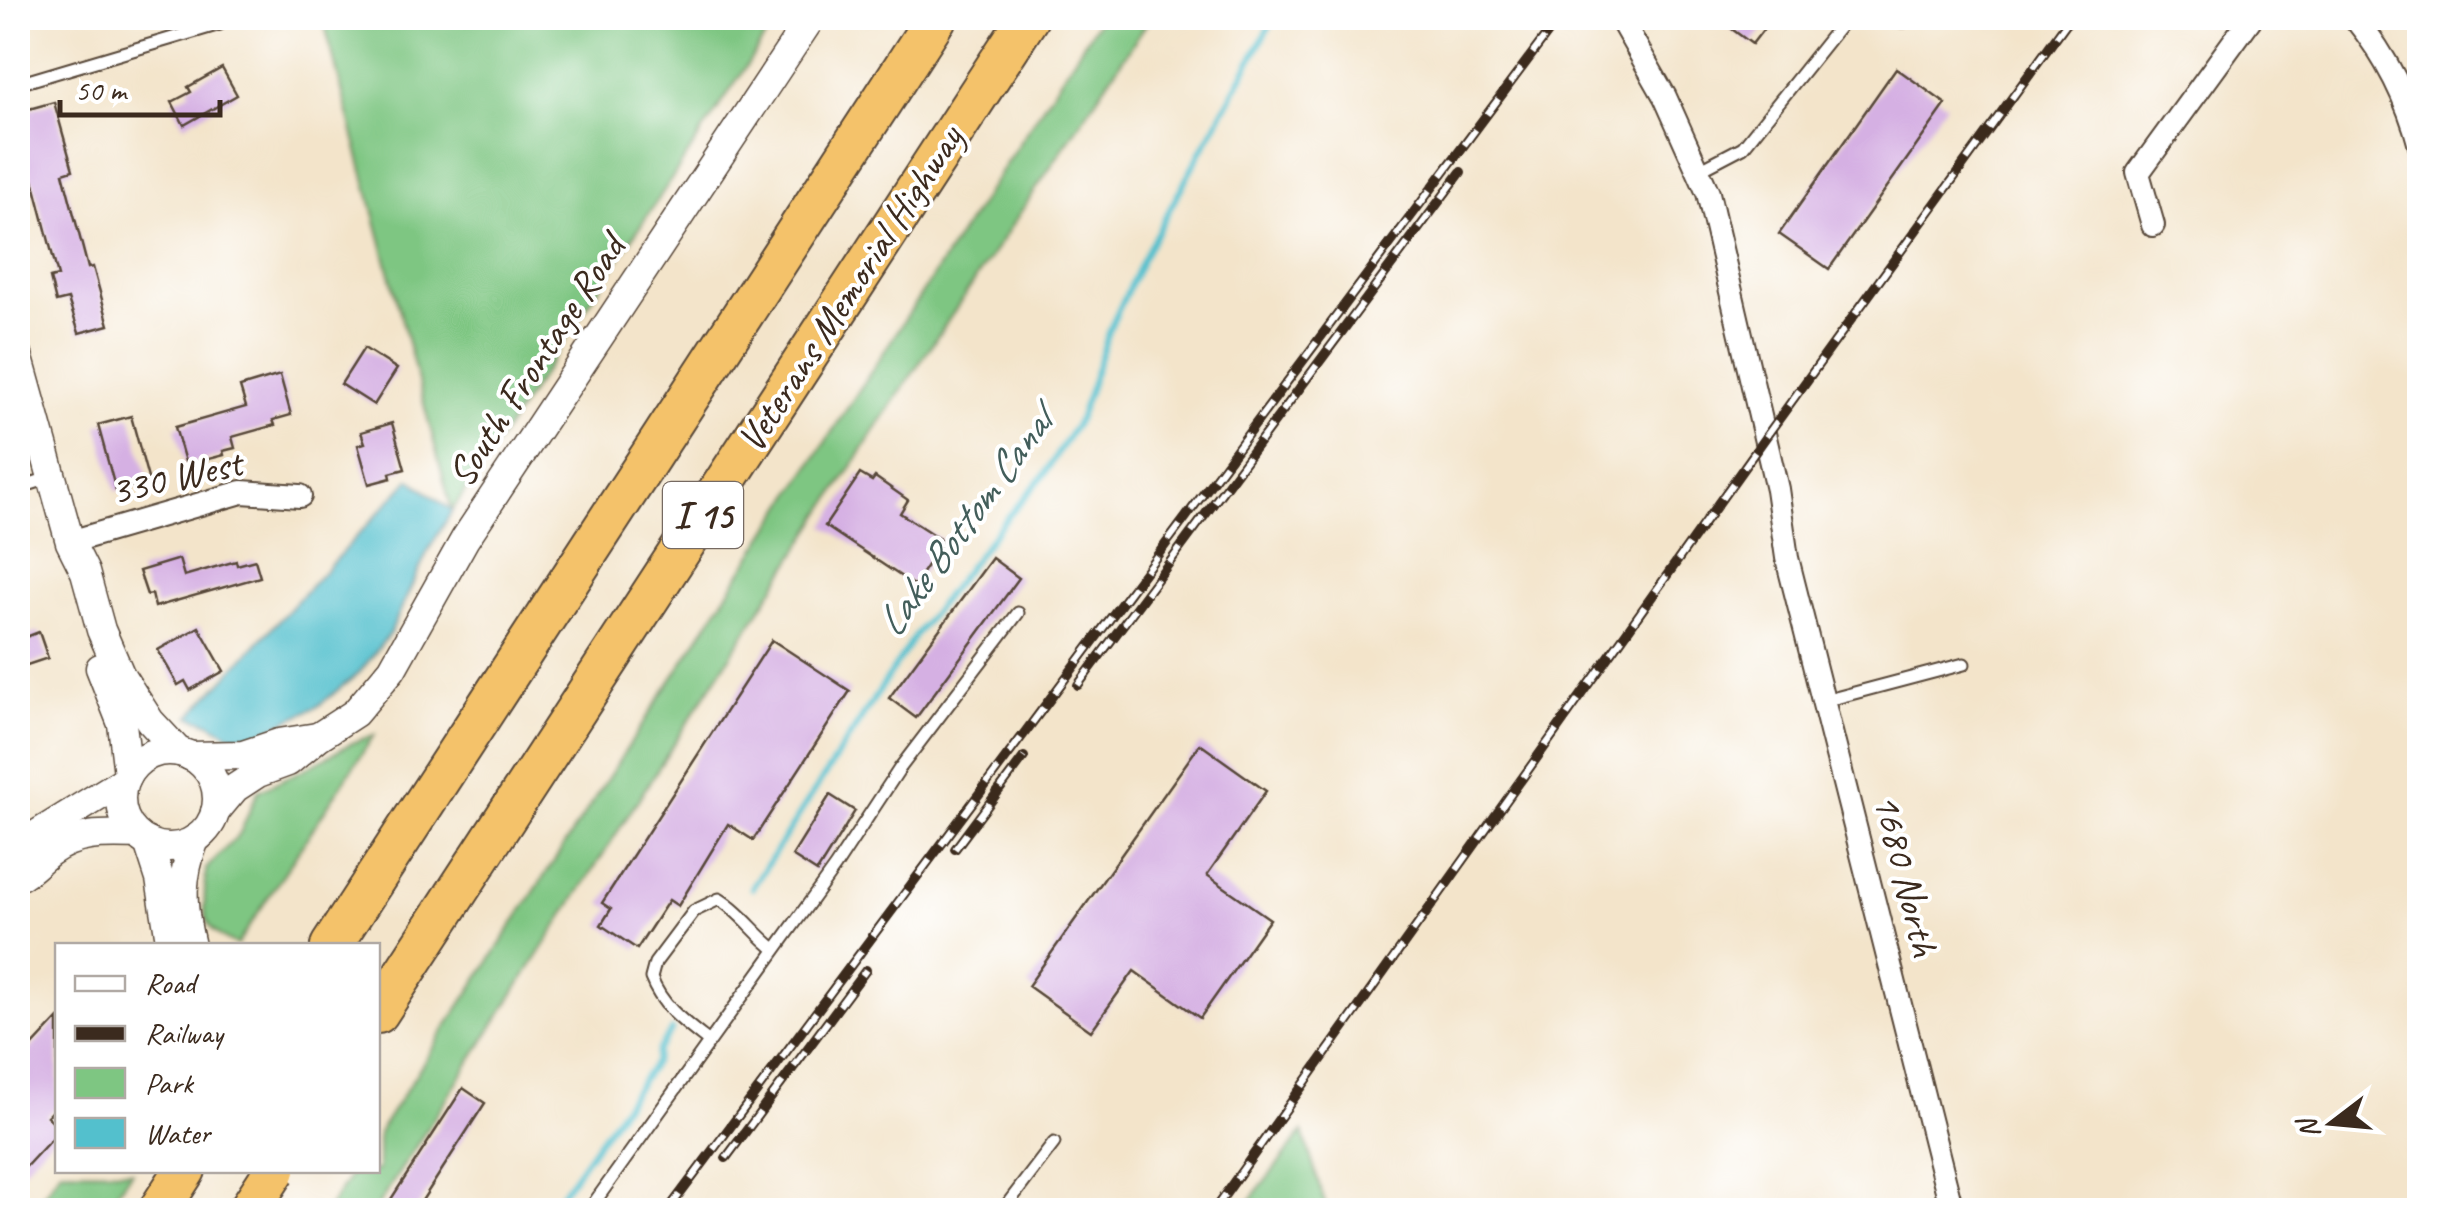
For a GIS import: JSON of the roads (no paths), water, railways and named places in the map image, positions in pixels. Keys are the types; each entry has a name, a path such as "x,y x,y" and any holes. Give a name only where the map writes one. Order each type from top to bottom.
{"highway":[{"name":"Veterans Memorial Highway","path":"333,943 936,18"},
{"name":"Veterans Memorial Highway","path":"380,1010 1028,18"},
{"path":"253,1210 273,1173"}],"street":[{"name":"South Frontage Road","path":"215,812 235,788 258,773 288,762 355,713 392,669 466,539 811,18"},
{"path":"2153,225 2138,173 2251,18"},
{"path":"2355,18 2374,40 2412,114 2420,146"},
{"name":"1680 North","path":"1628,21 1699,170 1711,205 1724,268 1728,338 1768,513 1787,558 1952,1210"},
{"path":"18,355 70,542 85,572 101,630 120,674 150,722 184,754 199,762 216,790 215,812 196,839 182,886 190,943"},
{"name":"330 West","path":"70,542 242,492 300,496"},
{"path":"70,542 67,578 84,634 122,724 126,777 122,810 128,824 143,839 160,879 170,943"},
{"name":"South Frontage Road","path":"184,754 243,755 279,743 318,737"},
{"path":"18,846 126,777 150,755 164,751 184,754"},
{"path":"18,877 71,840 105,834 172,847 196,839"},
{"path":"247,1173 253,1210"}],"lane":[{"path":"1699,170 1743,148 1846,18"},
{"path":"1886,18 1922,18"},
{"path":"18,84 220,24"},
{"path":"18,488 52,477"},
{"path":"589,1210 835,868 900,768 1018,613"},
{"path":"1824,701 1964,664"},
{"path":"708,1042 661,999 651,978 655,962 694,911 719,900 731,906 774,949"},
{"path":"1002,1210 1054,1144"}],"water":[{"path":"410,479 452,511 428,551 390,633 360,672 317,707 253,736 232,736 190,716"}],"waterway":[{"name":"Lake Bottom Canal","path":"752,888 916,634 1044,475 1079,419 1111,326 1143,258 1274,18"},
{"name":"Lake Bottom Canal","path":"550,1210 655,1062 672,1030"}],"railway":[{"path":"668,1210 1559,18"},
{"path":"1214,1210 2070,18"},
{"path":"1078,685 1461,172"},
{"path":"955,849 1024,757"},
{"path":"726,1158 866,970"}]}
